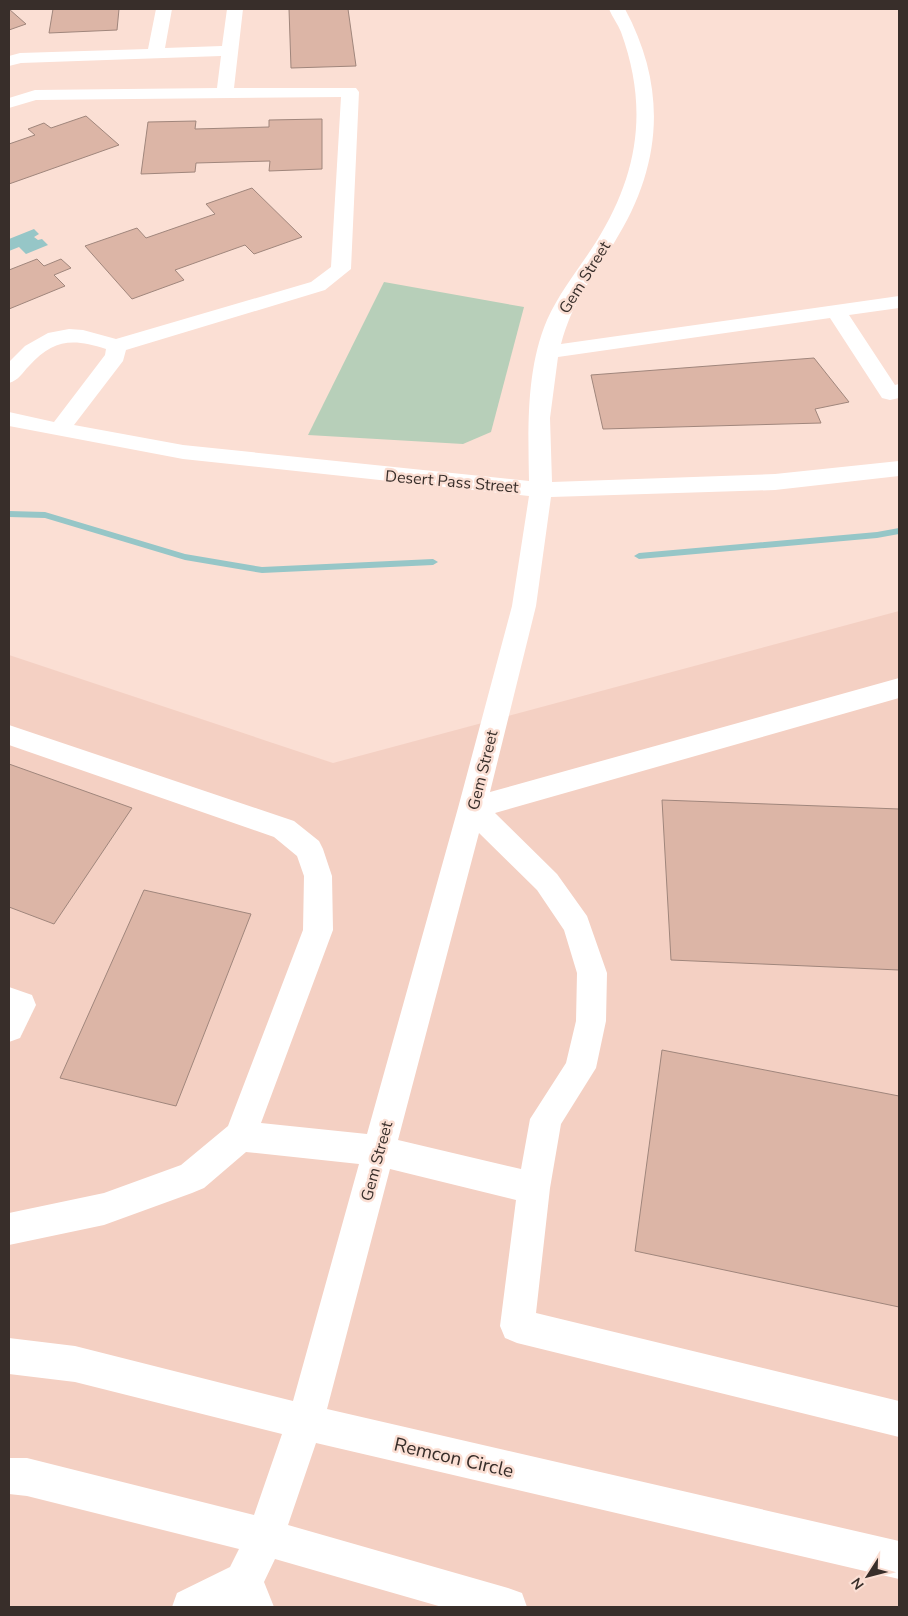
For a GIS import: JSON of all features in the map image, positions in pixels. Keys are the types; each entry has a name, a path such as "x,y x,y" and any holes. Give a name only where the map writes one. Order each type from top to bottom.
{"street":[{"path":"156,53 164,9"},
{"path":"225,93 235,9"},
{"name":"Gem Street","path":"249,1594 265,1537 305,1422 472,808 524,606 541,490 539,418 548,352 557,321 571,292 605,243 628,201 641,162 646,134 643,89 629,32 618,9"},
{"path":"9,61 20,58 230,51"},
{"path":"9,103 35,95 350,92 341,269 318,286 116,346 90,336 60,336 41,343 24,356 9,376"},
{"path":"548,352 899,302"},
{"path":"836,311 890,393 899,391"},
{"path":"59,430 116,356 116,346"},
{"name":"Desert Pass Street","path":"9,419 183,452 541,490 775,482 899,469"},
{"path":"899,688 472,808 547,882 577,925 592,973 591,1021 580,1068 546,1119 534,1188 517,1326 899,1419"},
{"path":"9,735 284,829 309,849 318,876 318,930 240,1136 192,1177 104,1209 9,1229"},
{"path":"9,1000 21,1005 9,1028"},
{"path":"240,1136 379,1151 534,1188"},
{"name":"Remcon Circle","path":"9,1356 75,1364 305,1422 899,1560"},
{"path":"9,1476 27,1477 265,1537 500,1606"},
{"path":"190,1607 249,1594"}],"shaded area":[{"path":"899,611 899,1607 9,1607 9,655 333,763"}],"green space":[{"path":"384,282 524,307 491,432 463,444 308,435"}],"water":[{"path":"34,229 39,234 34,237 38,240 42,239 48,245 26,254 19,247 9,251 9,239"}],"building":[{"path":"9,9 26,24 9,30"},
{"path":"53,9 119,9 117,30 49,33"},
{"path":"289,9 348,9 356,66 291,68"},
{"path":"86,116 119,145 9,184 9,144 35,135 28,129 44,123 51,128"},
{"path":"322,119 322,169 269,171 270,161 196,163 195,172 141,174 148,122 196,121 195,129 269,127 269,120"},
{"path":"252,188 302,237 254,254 245,245 175,270 184,280 132,299 85,246 137,228 146,238 215,214 206,204"},
{"path":"37,259 44,266 61,259 71,268 54,275 65,286 9,309 9,270"},
{"path":"814,358 849,402 815,409 821,423 603,429 591,375"},
{"path":"9,764 132,808 54,924 9,907"},
{"path":"662,800 899,809 899,970 671,960"},
{"path":"144,890 251,914 176,1106 60,1078"},
{"path":"662,1050 899,1096 899,1307 635,1251"}],"waterway":[{"path":"9,514 45,515 185,557 262,570 433,562"},
{"path":"639,556 877,535 899,531"}]}
